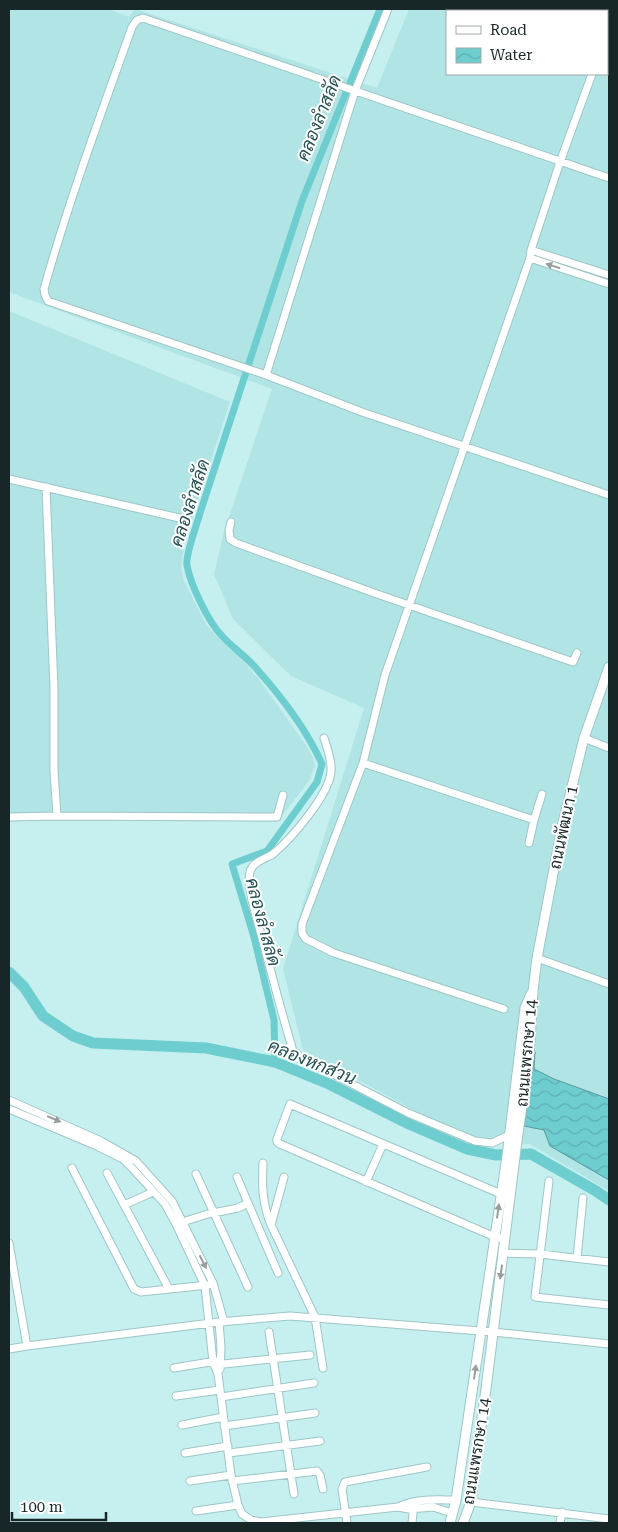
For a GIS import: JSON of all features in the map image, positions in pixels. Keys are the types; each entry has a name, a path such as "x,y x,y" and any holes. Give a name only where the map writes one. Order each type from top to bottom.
{"main road":[{"name":"ถนนพัฒนา 1","path":"533,991 562,826 584,738 609,667"},
{"name":"ถนนแพรกษา 14","path":"450,1523 456,1500 505,1167 529,1056 533,991"},
{"name":"ถนนแพรกษา 14","path":"464,1519 471,1502 514,1171 511,1139"},
{"path":"458,1486 472,1488"},
{"path":"452,1513 464,1519"}],"street":[{"path":"266,375 355,91 388,9"},
{"path":"609,178 143,18 133,24 87,151 57,241 44,288 45,296 48,300 266,375 319,397 609,496"},
{"path":"504,1010 336,953 306,939 302,933 302,924 363,763 385,675 530,258 560,162 592,75"},
{"path":"531,250 609,275"},
{"path":"530,258 609,284"},
{"path":"581,275 584,267"},
{"path":"9,478 184,519"},
{"path":"46,487 57,816"},
{"path":"232,522 229,534 230,539 236,542 572,666 577,653"},
{"path":"324,738 332,769 325,790 314,808 282,846 250,869 248,879 270,970 293,1052 399,1109 445,1130 475,1141 492,1143 511,1139"},
{"path":"584,738 609,748"},
{"path":"363,763 534,820"},
{"path":"529,843 542,794"},
{"path":"9,817 277,817 283,795"},
{"path":"538,958 609,984"},
{"path":"9,1100 36,1116"},
{"path":"501,1194 293,1105 288,1105 277,1142 494,1237 505,1239"},
{"path":"9,1108 36,1116 136,1161 167,1194 205,1286 232,1478 242,1514 251,1520 261,1522 301,1521 346,1513 414,1505 431,1500 456,1500"},
{"path":"99,1143 131,1166 165,1204 180,1223 213,1283 222,1322 217,1363"},
{"path":"366,1182 383,1144"},
{"path":"263,1163 262,1192 265,1209 315,1317 323,1368"},
{"path":"72,1168 134,1289 141,1292 205,1286 213,1283"},
{"path":"107,1173 169,1289"},
{"path":"196,1174 248,1286"},
{"path":"237,1177 278,1273"},
{"path":"271,1225 284,1177"},
{"path":"549,1181 535,1297 609,1305"},
{"path":"124,1205 153,1192"},
{"path":"577,1258 583,1198"},
{"path":"180,1223 214,1213 230,1211 248,1203"},
{"path":"9,1243 27,1346"},
{"path":"503,1253 540,1254 609,1262"},
{"path":"9,1349 210,1323 290,1316 493,1332 609,1344"},
{"path":"269,1332 294,1494"},
{"path":"174,1368 310,1355"},
{"path":"176,1396 278,1388 314,1383"},
{"path":"224,1426 314,1413"},
{"path":"182,1424 223,1417"},
{"path":"185,1453 286,1446 320,1441"},
{"path":"348,1523 342,1488 345,1482 427,1467"},
{"path":"190,1481 317,1471 320,1475 323,1489"},
{"path":"471,1502 609,1519"},
{"path":"196,1511 238,1505"},
{"path":"414,1505 433,1507 452,1513"},
{"path":"412,1523 414,1505"},
{"path":"560,1523 562,1512"}],"shaded area":[{"path":"9,9 109,9 129,17 135,9 377,88 409,9 609,9 609,1191 530,1144 489,1142 462,1133 417,1112 303,1050 283,969 364,708 291,676 233,619 214,574 224,532 272,389 9,292"},
{"path":"9,311 230,402 185,540 181,566 183,579 206,624 258,678 308,748 313,758 315,766 309,781 278,821 9,819"}],"water":[{"path":"535,1052 534,1069 554,1079 609,1099 609,1180 550,1146 544,1130 524,1126"}],"waterway":[{"name":"คลองลำสลัด","path":"275,1062 274,1020 254,937 232,864 267,851 317,782 322,764 309,738 284,701 255,667 226,640 211,622 192,582 187,561 189,547 302,201 380,9"},
{"name":"คลองหกส่วน","path":"9,972 24,987 43,1016 73,1036 93,1043 206,1048 275,1062 329,1084 409,1124 467,1149 496,1155 531,1154 609,1200"}]}
